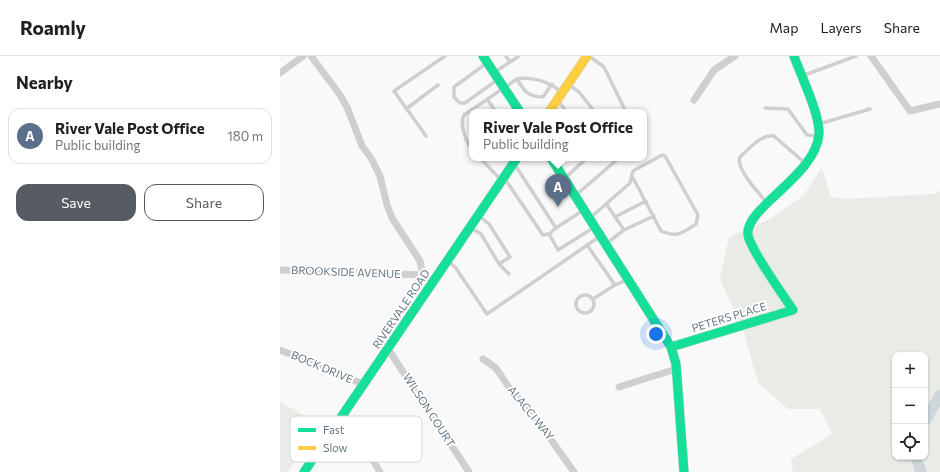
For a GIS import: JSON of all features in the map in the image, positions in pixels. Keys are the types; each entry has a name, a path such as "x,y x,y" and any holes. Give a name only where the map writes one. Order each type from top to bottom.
{"street":[{"path":"280,73 303,56"},
{"path":"311,56 340,95 347,107 362,146 371,158 380,176 387,206 392,218 420,261 423,275"},
{"path":"551,109 588,56"},
{"path":"694,100 714,70 735,56"},
{"path":"767,203 807,165 814,156 819,137 818,124 794,56"},
{"path":"871,56 910,111 940,104"},
{"path":"485,59 518,109"},
{"name":"RIVERVALE ROAD","path":"342,416 515,161"},
{"path":"553,161 630,279 671,347 676,369 684,472"},
{"name":"PETERS PLACE","path":"671,347 726,329 793,310 749,240 749,222 752,217 767,203"},
{"name":"BROOKSIDE AVENUE","path":"280,270 423,275 434,280"},
{"name":"WILSON COURT","path":"388,349 469,472"},
{"name":"BOCK DRIVE","path":"280,350 363,384"},
{"name":"ALACCI WAY","path":"483,359 496,368 510,389 537,420 574,472"},
{"path":"619,387 676,369"},
{"name":"RIVERVALE ROAD","path":"304,472 311,462"},
{"path":"374,462 380,472"}],"lane":[{"path":"426,136 394,91 446,56"},
{"path":"506,56 510,62"},
{"path":"485,59 452,90 454,97 460,103 465,103 510,62 519,56"},
{"path":"588,56 604,67 625,109"},
{"path":"801,76 856,56"},
{"path":"473,109 517,79 524,78 552,84 560,96 566,109"},
{"path":"517,79 526,92 536,97 543,96 552,84"},
{"path":"568,84 579,92 593,109"},
{"path":"406,109 438,85"},
{"path":"486,99 494,109"},
{"path":"765,108 788,109 807,135 819,137"},
{"path":"818,124 870,109"},
{"path":"469,112 462,118 465,136 469,143"},
{"path":"767,203 748,181 739,165 740,157 764,137 770,135 774,136 807,165"},
{"path":"590,218 607,205 630,183 632,176 634,170 664,155 698,215 696,224 679,235 661,231 632,176"},
{"path":"483,161 503,179 542,235 548,234 584,209"},
{"path":"516,161 520,172 556,228"},
{"path":"565,178 584,161"},
{"path":"576,195 616,161"},
{"path":"615,217 646,201"},
{"path":"607,205 624,230"},
{"path":"479,216 489,224 510,257 499,264"},
{"path":"607,243 624,230 654,216"},
{"path":"548,234 558,250 596,226"},
{"path":"471,228 481,234 499,264 509,274"},
{"path":"448,261 455,267 487,314 601,235"},
{"path":"587,245 615,285"},
{"path":"593,299 615,285 630,279"},
{"path":"588,295 593,299 594,305 592,311 583,313 577,310 576,303 580,296 588,295"}],"shaded area":[{"path":"822,168 831,197 846,199 934,194 940,191 940,472 793,472 791,459 832,434 820,409 788,409 758,383 744,332 720,279 729,237 768,220 803,196"},
{"path":"280,402 305,416 290,416 290,462 295,462 288,472 280,472"}],"waterway":[{"path":"928,416 940,395"},
{"path":"917,460 921,472"}],"traffic: fast":[{"path":"483,56 518,109"},
{"path":"671,347 793,310 760,261 754,251 748,235 750,225 757,214 806,164 815,149 819,134 810,95 794,56"},
{"path":"342,416 515,161"},
{"path":"553,161 671,347 676,364 684,472"},
{"path":"304,472 311,462"}],"traffic: slow":[{"path":"551,109 587,56"}],"place":[{"name":"River Vale Post Office","path":"558,207"}]}
